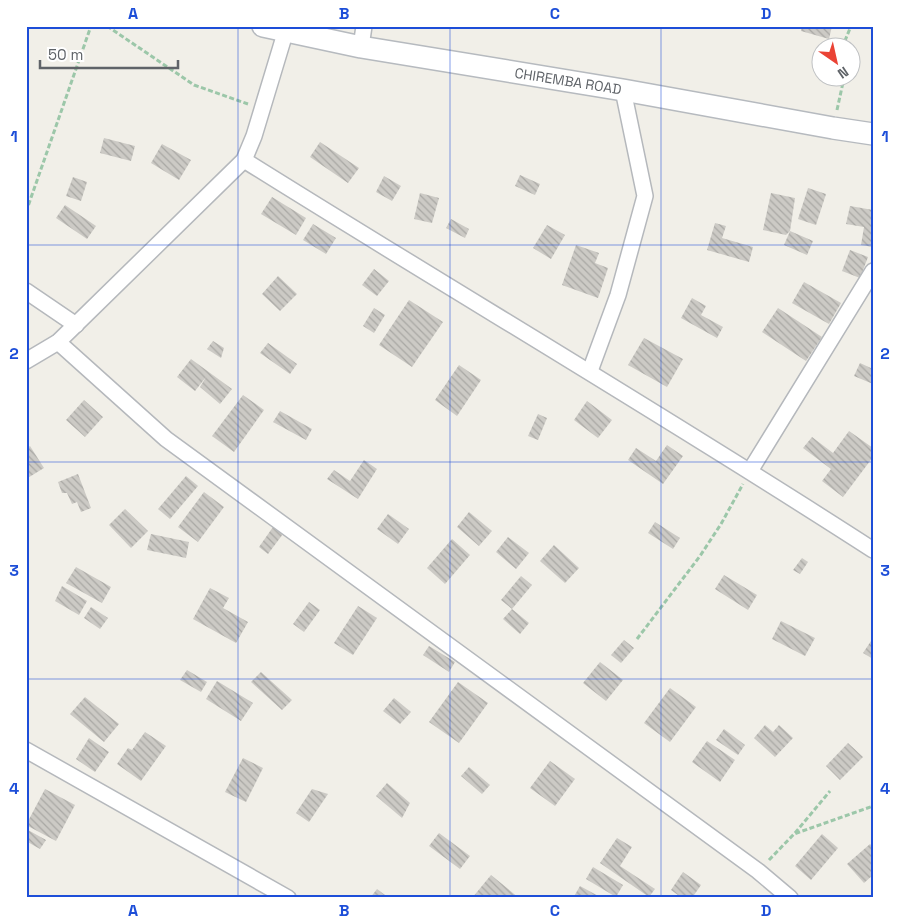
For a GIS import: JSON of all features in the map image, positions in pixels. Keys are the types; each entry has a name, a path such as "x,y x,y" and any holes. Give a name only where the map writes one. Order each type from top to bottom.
{"main road":[{"name":"CHIREMBA ROAD","path":"263,26 361,47 873,134"}],"street":[{"path":"361,47 364,26"},
{"path":"26,361 58,342 244,160 286,30"},
{"path":"590,371 618,295 645,196 623,90"},
{"path":"244,160 496,316 590,371 873,550"},
{"path":"750,471 868,290 873,271"},
{"path":"26,291 76,325"},
{"path":"58,342 166,439 758,871 790,898"},
{"path":"26,750 288,898"}],"path":[{"path":"26,212 91,26"},
{"path":"107,26 194,85 262,109"},
{"path":"846,38 851,26"},
{"path":"833,128 842,88"},
{"path":"637,639 700,556 721,524 750,471"},
{"path":"758,871 794,834 830,791"},
{"path":"794,834 873,806"}],"building":[{"path":"802,26 832,26 829,38 801,31"},
{"path":"104,138 135,146 131,161 100,153"},
{"path":"320,142 359,168 348,183 310,157"},
{"path":"162,144 191,160 179,180 151,163"},
{"path":"520,175 540,184 535,195 515,186"},
{"path":"384,176 401,186 392,201 376,192"},
{"path":"73,177 87,182 81,201 66,196"},
{"path":"808,188 826,194 816,225 798,219"},
{"path":"420,193 439,198 432,223 414,219"},
{"path":"771,193 795,198 790,231 786,235 763,230"},
{"path":"272,197 306,218 296,235 261,214"},
{"path":"65,205 96,226 87,239 56,218"},
{"path":"850,206 873,210 873,247 861,245 864,227 846,224"},
{"path":"451,219 469,229 465,238 446,228"},
{"path":"715,223 726,226 722,238 753,247 749,262 707,250"},
{"path":"313,224 336,238 326,254 303,240"},
{"path":"547,225 565,235 551,259 533,248"},
{"path":"790,231 813,241 807,255 784,245"},
{"path":"576,245 599,253 595,263 608,268 598,298 562,285"},
{"path":"850,250 868,257 860,278 842,271"},
{"path":"374,269 389,281 377,296 362,285"},
{"path":"278,276 297,294 280,311 262,294"},
{"path":"804,282 841,303 829,324 792,303"},
{"path":"692,298 706,306 701,315 723,327 717,338 681,318"},
{"path":"409,300 443,322 412,367 379,345"},
{"path":"374,308 385,315 374,333 363,326"},
{"path":"778,308 822,337 806,361 762,332"},
{"path":"644,338 683,359 667,387 628,365"},
{"path":"213,341 224,348 221,358 207,349"},
{"path":"268,343 297,364 290,374 260,353"},
{"path":"191,359 232,389 220,404 200,387 206,377 195,391 177,377"},
{"path":"860,363 873,369 873,384 854,376"},
{"path":"459,365 481,380 457,416 435,400"},
{"path":"243,395 264,410 234,452 212,436"},
{"path":"84,400 103,417 85,437 66,420"},
{"path":"587,401 612,420 598,438 574,420"},
{"path":"280,411 312,429 306,440 273,422"},
{"path":"538,414 547,418 538,440 528,436"},
{"path":"849,431 873,448 873,457 843,497 822,481 831,469 803,448 812,437 833,453"},
{"path":"667,445 683,456 663,484 628,460 636,448 656,461"},
{"path":"30,446 44,468 26,479 26,449"},
{"path":"364,460 377,469 358,499 327,479 334,470 350,481"},
{"path":"78,474 91,508 81,512 77,502 72,504 67,493 62,493 58,482"},
{"path":"186,476 198,486 170,519 158,509"},
{"path":"204,492 224,507 198,542 178,527"},
{"path":"125,509 148,531 131,548 109,525"},
{"path":"469,512 492,531 479,546 457,527"},
{"path":"388,514 409,529 398,544 377,529"},
{"path":"655,522 680,538 673,549 648,533"},
{"path":"273,527 283,534 268,554 259,547"},
{"path":"151,534 189,542 186,558 147,550"},
{"path":"508,537 529,553 516,569 496,552"},
{"path":"452,539 470,555 445,584 427,568"},
{"path":"554,545 579,568 565,583 540,561"},
{"path":"802,558 808,562 800,574 793,570"},
{"path":"76,567 111,587 102,603 66,583"},
{"path":"724,575 757,595 748,610 715,589"},
{"path":"521,576 532,585 512,609 501,600"},
{"path":"62,586 87,601 79,615 55,601"},
{"path":"210,588 229,598 223,608 248,622 236,643 193,619"},
{"path":"309,602 320,610 304,632 293,624"},
{"path":"358,606 377,618 353,655 334,643"},
{"path":"91,607 108,618 100,629 84,618"},
{"path":"512,609 529,623 520,634 503,619"},
{"path":"781,621 815,638 805,656 772,639"},
{"path":"873,638 873,659 863,653"},
{"path":"624,640 634,648 621,663 611,655"},
{"path":"429,646 455,662 449,672 423,655"},
{"path":"600,662 623,680 606,701 583,683"},
{"path":"187,670 207,682 201,692 180,680"},
{"path":"261,672 292,700 282,710 251,682"},
{"path":"217,681 253,703 241,721 206,699"},
{"path":"458,682 488,703 459,743 429,722"},
{"path":"670,688 696,707 670,742 644,723"},
{"path":"85,697 119,724 104,742 70,714"},
{"path":"394,698 411,712 400,724 383,711"},
{"path":"765,725 773,732 779,725 793,738 775,757 754,738"},
{"path":"724,729 745,745 738,755 716,740"},
{"path":"145,732 166,746 141,781 117,764 128,748 132,750"},
{"path":"89,738 109,752 95,772 76,759"},
{"path":"707,741 735,760 720,782 692,762"},
{"path":"848,743 863,757 840,780 826,766"},
{"path":"243,758 263,768 246,802 225,792"},
{"path":"550,761 575,779 555,806 530,788"},
{"path":"469,767 490,785 482,794 461,776"},
{"path":"387,783 410,803 402,818 376,796"},
{"path":"45,789 75,805 56,841 26,825"},
{"path":"312,789 328,794 309,822 296,813"},
{"path":"28,830 46,840 40,849 26,841"},
{"path":"439,833 470,856 460,869 429,846"},
{"path":"822,834 838,848 811,880 795,866"},
{"path":"617,838 632,847 620,866 655,889 649,897 600,863"},
{"path":"870,844 873,847 873,875 864,883 847,864"},
{"path":"593,867 623,885 616,897 586,879"},
{"path":"683,872 701,885 692,898 682,898 671,890"},
{"path":"491,875 519,898 472,898"},
{"path":"580,886 602,898 573,898"},
{"path":"377,889 389,898 370,898"}]}
